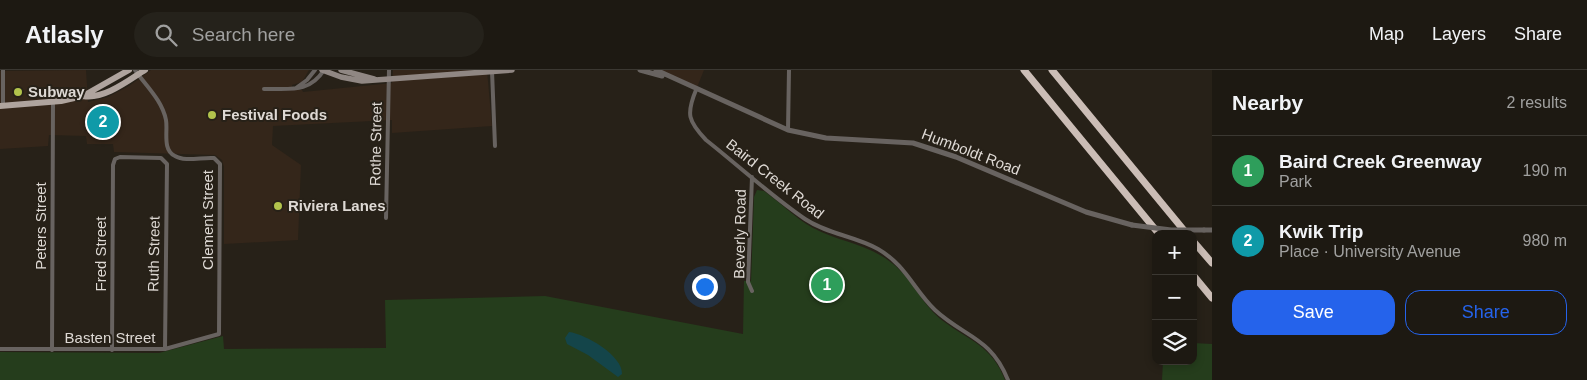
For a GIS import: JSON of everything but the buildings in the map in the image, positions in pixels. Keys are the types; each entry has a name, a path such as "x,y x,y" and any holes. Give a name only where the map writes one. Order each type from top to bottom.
{"highway":[{"path":"1024,70 1157,230"},
{"path":"1052,70 1185,230"},
{"path":"1197,246 1212,264"},
{"path":"1197,280 1212,298"}],"main road":[{"path":"83,96 129,70"},
{"path":"2,106 53,102 91,96 108,91 136,72 145,70"},
{"path":"323,70 355,80 512,70"},
{"path":"341,70 374,79"}],"street":[{"path":"2,106 3,70"},
{"path":"296,88 307,80 315,70"},
{"path":"264,89 308,87 323,70"},
{"name":"Rothe Street","path":"386,218 389,70"},
{"name":"Humboldt Road","path":"640,70 665,76"},
{"name":"Humboldt Road","path":"656,70 665,76 788,130 826,138 913,143 956,157 1086,212 1132,225 1171,230 1212,230"},
{"path":"788,130 789,70"},
{"path":"492,71 496,146"},
{"name":"Clement Street","path":"136,72 161,106 166,122 167,147 171,153 181,158 213,158 220,165 219,334"},
{"name":"Baird Creek Road","path":"696,90 689,112 694,126 706,140 812,224 862,241 889,256 905,271 935,310 977,338 990,350 1008,380"},
{"name":"Peters Street","path":"52,350 53,102"},
{"name":"Fred Street","path":"112,350 113,165 115,159 120,157 148,157 164,160"},
{"name":"Ruth Street","path":"164,160 167,165 165,349"},
{"name":"Beverly Road","path":"752,177 748,282 752,291"},
{"name":"Basten Street","path":"0,349 165,349 219,334"}],"shaded area":[{"path":"86,70 88,102 108,97 129,86 151,70 309,70 302,82 292,85 292,90 302,90 303,92 392,83 393,70 487,70 492,126 392,133 392,120 273,126 272,145 301,165 298,240 224,244 224,167 222,160 215,155 114,152 113,144 87,144 86,136 49,135 48,146 0,149 0,71"},
{"path":"656,70 704,70 696,90"}],"green space":[{"path":"757,190 764,191 813,228 884,257 900,270 936,315 979,345 994,359 1005,380 0,380 0,352 159,353 223,336 224,349 386,348 385,300 545,296 743,334 744,281 751,281 754,197"},
{"path":"1197,343 1212,344 1212,380 1162,380 1163,365 1197,365"}],"water":[{"path":"569,332 594,341 610,353 621,367 622,374 618,377 588,355 567,344 565,338"}],"place":[{"name":"Subway","path":"18,92"},
{"name":"Festival Foods","path":"212,115"},
{"name":"Kwik Trip","path":"103,122"},
{"name":"Riviera Lanes","path":"278,206"},
{"name":"Baird Creek Greenway","path":"827,285"}]}
